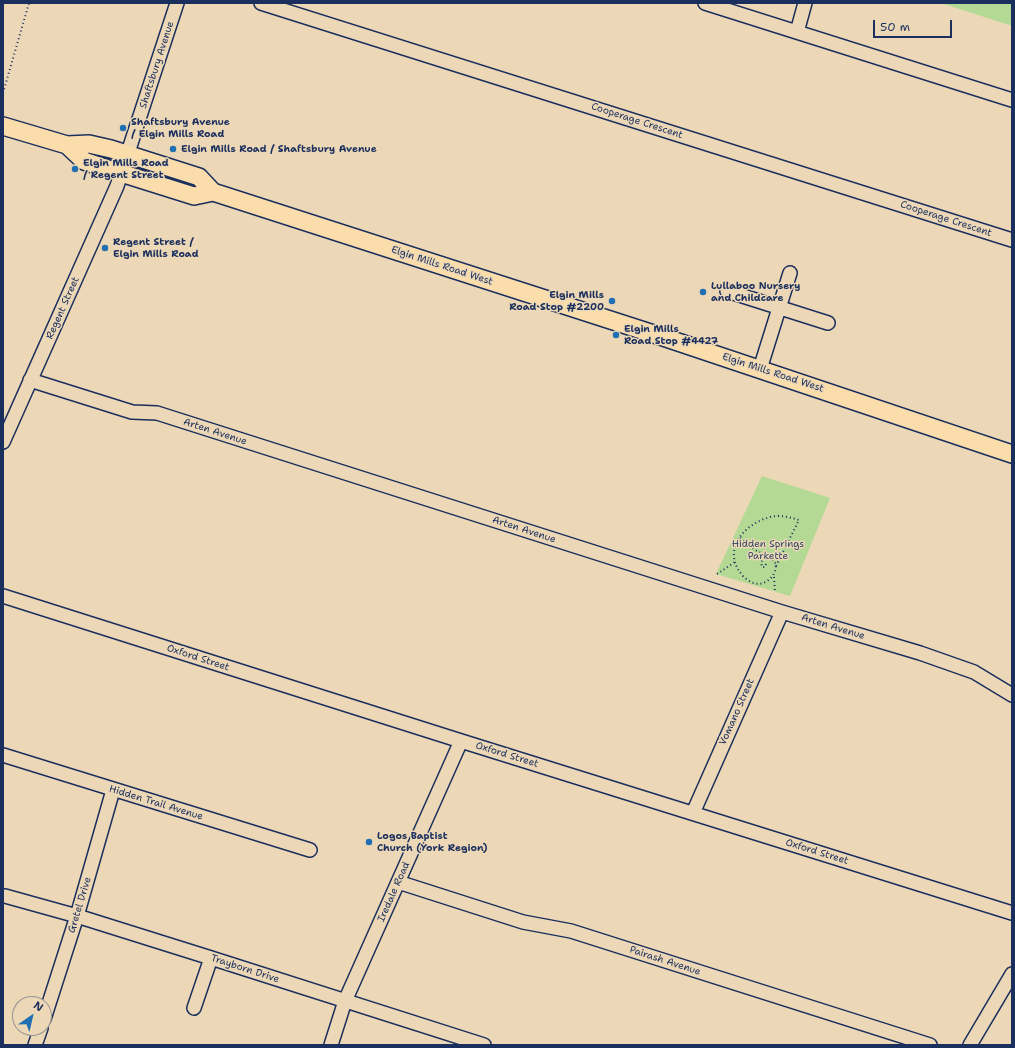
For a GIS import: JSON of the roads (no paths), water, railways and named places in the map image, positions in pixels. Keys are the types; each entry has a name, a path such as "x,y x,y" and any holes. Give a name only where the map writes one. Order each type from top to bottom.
{"main road":[{"name":"Elgin Mills Road West","path":"3,126 67,145 89,144 127,154 199,177 213,192 760,369 1012,454"},
{"name":"Elgin Mills Road West","path":"67,145 84,161 121,173 194,196 213,192"}],"street":[{"name":"Shaftsbury Avenue","path":"121,173 177,3"},
{"name":"Cooperage Crescent","path":"261,3 1012,240"},
{"path":"705,3 1012,100"},
{"path":"796,32 805,3"},
{"name":"Regent Street","path":"3,442 104,216 121,173"},
{"path":"760,369 790,273"},
{"path":"728,291 828,323"},
{"name":"Arten Avenue","path":"30,380 132,412 157,413 782,612 920,653 974,672 1012,695"},
{"name":"Oxford Street","path":"3,596 1012,913"},
{"name":"Vomano Street","path":"692,813 782,612"},
{"name":"Iredale Road","path":"331,1045 345,1001 461,741"},
{"name":"Hidden Trail Avenue","path":"3,755 310,850"},
{"name":"Gretel Drive","path":"51,996 77,916 113,790"},
{"name":"Pairash Avenue","path":"398,882 523,922 571,931 930,1045"},
{"name":"Trayborn Drive","path":"5,896 77,916 211,958 469,1043 484,1045"},
{"path":"194,1008 211,958"},
{"path":"970,1045 1012,974"}],"place":[{"name":"Shaftsbury Avenue / Elgin Mills Road","path":"123,128"},
{"name":"Elgin Mills Road / Shaftsbury Avenue","path":"173,149"},
{"name":"Elgin Mills Road / Regent Street","path":"75,169"},
{"name":"Regent Street / Elgin Mills Road","path":"105,248"},
{"name":"Lullaboo Nursery and Childcare","path":"703,292"},
{"name":"Elgin Mills Road Stop #2200","path":"612,301"},
{"name":"Elgin Mills Road Stop #4427","path":"616,335"},
{"name":"Logos Baptist Church (York Region)","path":"369,842"}],"park label":[{"name":"Hidden Springs Parkette","path":"768,550"}]}
